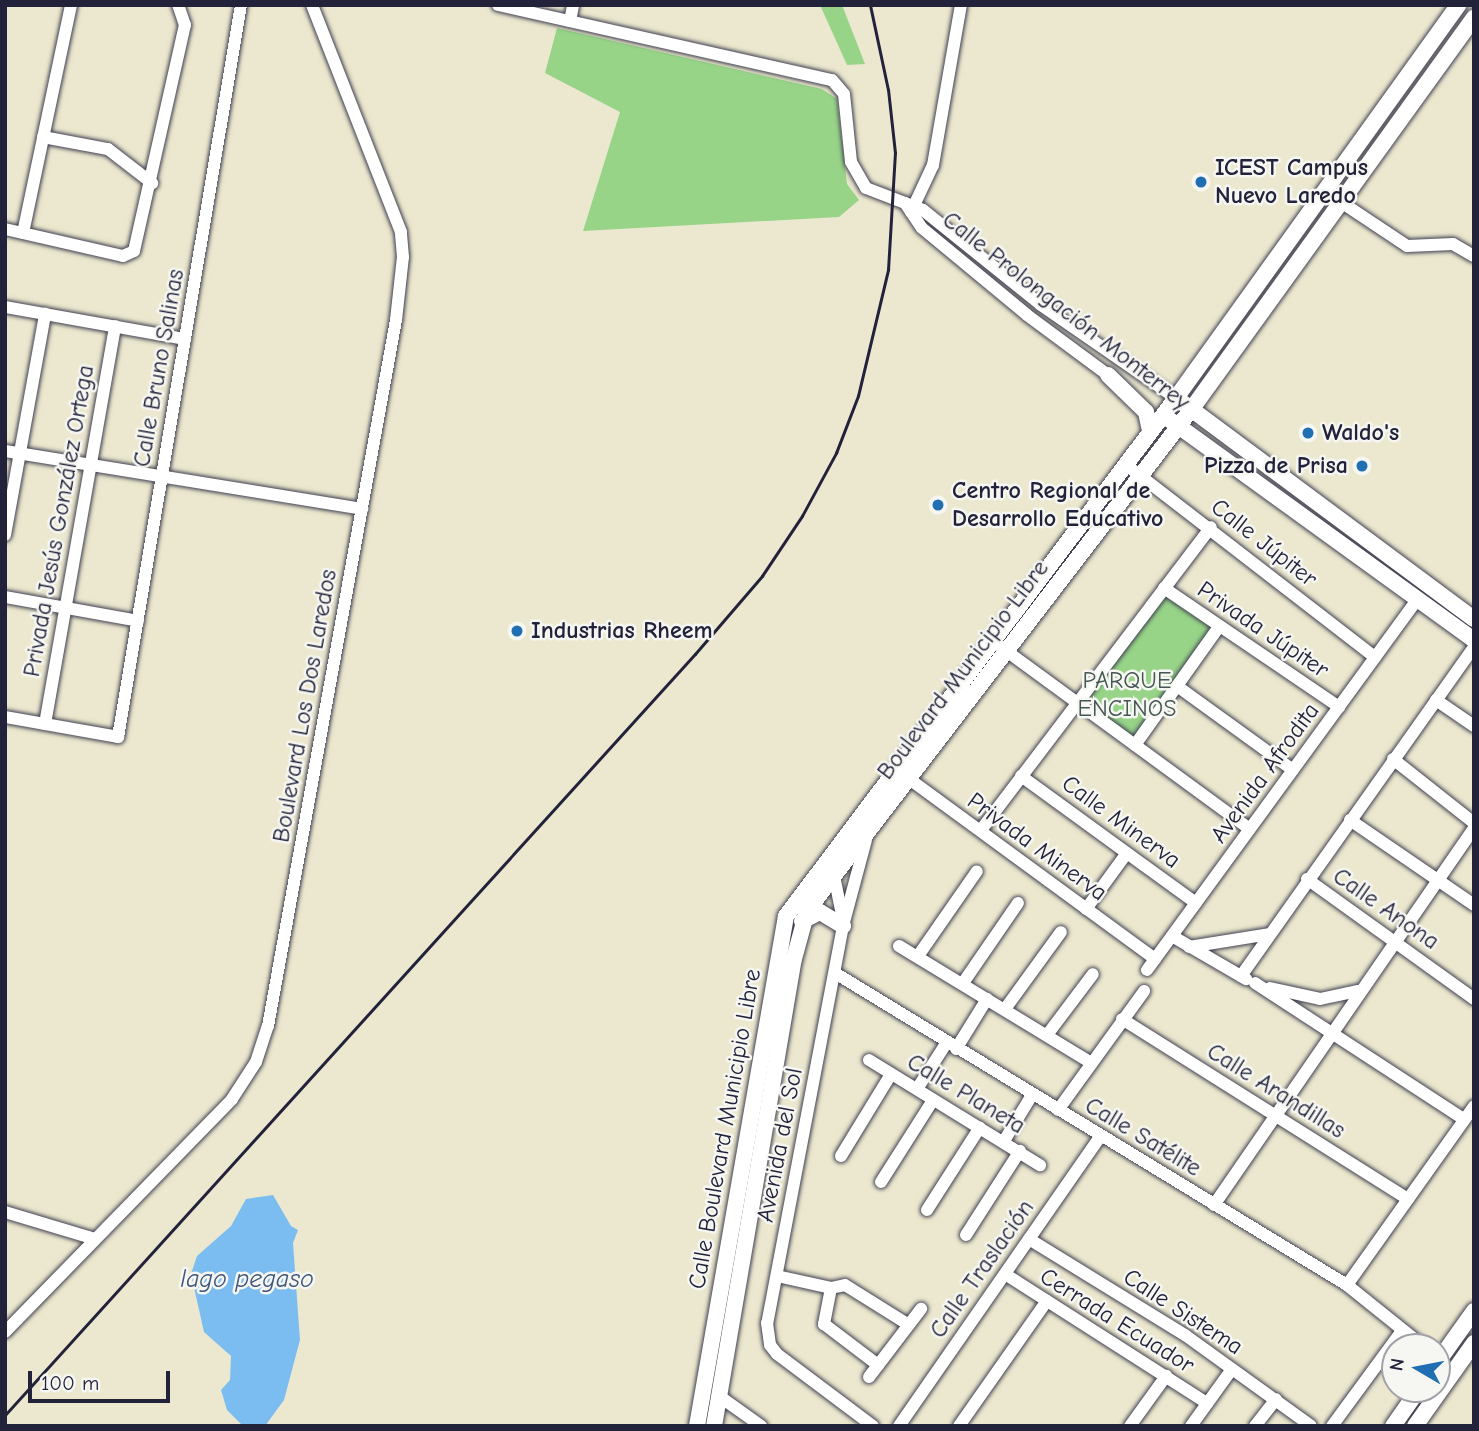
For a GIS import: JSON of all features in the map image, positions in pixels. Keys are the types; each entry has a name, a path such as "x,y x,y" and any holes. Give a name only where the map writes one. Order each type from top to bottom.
{"main road":[{"name":"Boulevard Municipio Libre","path":"831,853 1176,398 1458,5"},
{"name":"Boulevard Municipio Libre","path":"834,876 1191,410 1474,17"},
{"path":"1356,147 1372,158"},
{"path":"1285,246 1300,258"},
{"path":"1108,375 1111,383 1146,412 1150,431"},
{"name":"Calle Prolongación Monterrey","path":"1176,398 1474,619"},
{"name":"Calle Prolongación Monterrey","path":"1163,414 1474,640"},
{"path":"1090,511 1105,522"},
{"name":"Calle Boulevard Municipio Libre","path":"697,1426 781,933 798,896 831,853"},
{"name":"Calle Boulevard Municipio Libre","path":"714,1426 802,921 834,876"},
{"path":"802,921 820,912 843,926"},
{"path":"1451,1342 1474,1311"},
{"path":"1415,1426 1474,1343"},
{"path":"1393,1426 1409,1403"}],"street":[{"path":"23,233 71,5"},
{"path":"5,229 123,256 134,251 152,183 185,25 178,5"},
{"name":"Calle Bruno Salinas","path":"44,724 118,737 242,5"},
{"name":"Boulevard Los Dos Laredos","path":"5,1332 232,1100 263,1047 399,298 403,244 312,5"},
{"path":"498,5 832,80 844,94 851,162 860,183 910,208 933,165 961,5"},
{"path":"570,21 573,5"},
{"path":"43,137 108,149 152,183"},
{"path":"1340,202 1407,246 1453,244 1474,256"},
{"name":"Calle Prolongación Monterrey","path":"910,208 986,282 1163,414"},
{"name":"Calle Prolongación Monterrey","path":"910,208 1041,305 1176,398"},
{"path":"5,307 185,339"},
{"path":"5,535 45,314"},
{"name":"Privada Jesús González Ortega","path":"44,724 115,326"},
{"path":"5,451 362,509"},
{"name":"Calle Júpiter","path":"1125,464 1211,527 1375,657"},
{"path":"981,830 1211,527"},
{"name":"Privada Júpiter","path":"1164,588 1339,706"},
{"path":"5,597 138,621"},
{"name":"Avenida Afrodita","path":"1151,965 1417,600"},
{"path":"1135,745 1219,627"},
{"path":"992,640 1250,829"},
{"path":"1241,976 1307,879 1474,647"},
{"path":"1177,685 1293,770"},
{"path":"1436,700 1474,726"},
{"path":"5,717 44,724"},
{"path":"1214,1205 1331,1030 1474,825 1393,759"},
{"name":"Privada Minerva","path":"894,769 1086,909 1151,965"},
{"name":"Calle Minerva","path":"1021,776 1196,903"},
{"path":"1350,820 1474,905"},
{"name":"Avenida del Sol","path":"872,827 857,862 843,926 767,1323 770,1345 788,1364 873,1426"},
{"path":"831,853 843,926"},
{"path":"1086,909 1128,853"},
{"path":"918,956 977,871"},
{"name":"Calle Anona","path":"1307,879 1474,999"},
{"path":"963,983 1018,903"},
{"path":"1005,1009 1061,932"},
{"path":"1189,947 1269,934"},
{"path":"1172,936 1331,1030 1464,1119"},
{"path":"899,946 1090,1062"},
{"name":"Calle Satélite","path":"835,973 1100,1137 1347,1285 1401,1332"},
{"path":"1047,1035 1093,974"},
{"path":"1255,983 1320,999 1358,991"},
{"path":"1058,1110 1090,1062 1144,991"},
{"path":"918,1089 987,999"},
{"name":"Calle Arandillas","path":"1122,1019 1408,1199"},
{"name":"Calle Planeta","path":"869,1060 1041,1164"},
{"path":"841,1156 891,1073"},
{"path":"1004,1141 1032,1095"},
{"path":"881,1182 933,1100"},
{"path":"1347,1285 1474,1106"},
{"path":"927,1210 980,1126"},
{"name":"Calle Traslación","path":"899,1426 1100,1137"},
{"path":"966,1235 1020,1151"},
{"path":"5,1212 95,1239"},
{"name":"Calle Sistema","path":"1029,1240 1232,1368 1311,1426"},
{"name":"Cerrada Ecuador","path":"1005,1274 1208,1403"},
{"path":"777,1276 831,1288 845,1285 909,1325"},
{"path":"831,1288 824,1324 878,1365"},
{"path":"960,1426 1047,1301"},
{"path":"869,1377 921,1309"},
{"path":"1332,1426 1401,1332"},
{"path":"1191,1426 1232,1368"},
{"path":"1129,1426 1166,1376"},
{"path":"719,1396 761,1426"},
{"path":"1255,1426 1276,1399"}],"green space":[{"path":"820,5 842,5 865,64 847,65"},
{"path":"557,28 822,89 837,99 847,184 859,200 839,217 583,231 620,112 545,73"},
{"name":"PARQUE ENCINOS","path":"1164,588 1219,626 1136,744 1081,706"}],"water":[{"name":"lago pegaso","path":"273,1195 291,1226 298,1230 293,1243 300,1340 284,1400 265,1426 243,1426 227,1410 221,1390 230,1380 231,1356 204,1332 191,1274 197,1256 231,1226 246,1199"}],"railway":[{"path":"5,1415 695,654 762,576 802,516 836,453 858,396 888,270 895,153 888,90 870,5"}],"place":[{"name":"ICEST Campus Nuevo Laredo","path":"1201,182"},
{"name":"Waldo's","path":"1308,433"},
{"name":"Pizza de Prisa","path":"1362,466"},
{"name":"Centro Regional de Desarrollo Educativo","path":"938,505"},
{"name":"Industrias Rheem","path":"517,631"}]}
